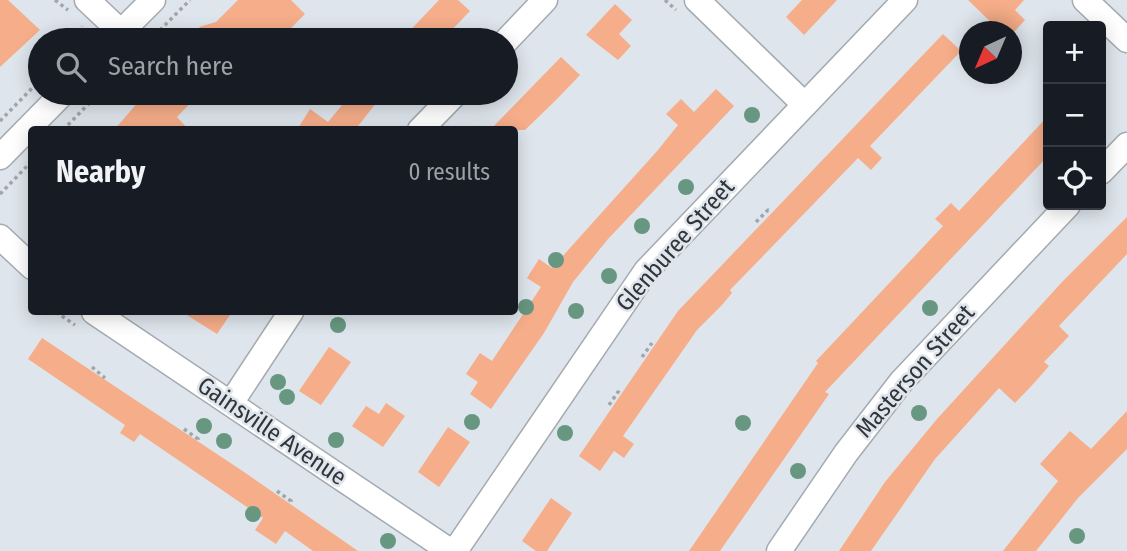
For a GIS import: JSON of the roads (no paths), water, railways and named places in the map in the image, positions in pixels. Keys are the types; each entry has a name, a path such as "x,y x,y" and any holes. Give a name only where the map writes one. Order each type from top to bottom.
{"street":[{"path":"87,0 110,28"},
{"path":"125,28 153,0"},
{"path":"518,28 545,0"},
{"path":"698,0 804,104"},
{"name":"Glenburee Street","path":"455,551 646,271 905,0"},
{"path":"1085,0 1127,40"},
{"path":"30,126 50,105"},
{"path":"424,126 444,105"},
{"path":"0,157 28,128"},
{"path":"1106,167 1127,145"},
{"name":"Masterson Street","path":"779,551 846,453 901,382 1064,210"},
{"path":"0,237 28,263"},
{"name":"Gainsville Avenue","path":"99,315 450,551"},
{"path":"231,402 289,315"}]}
